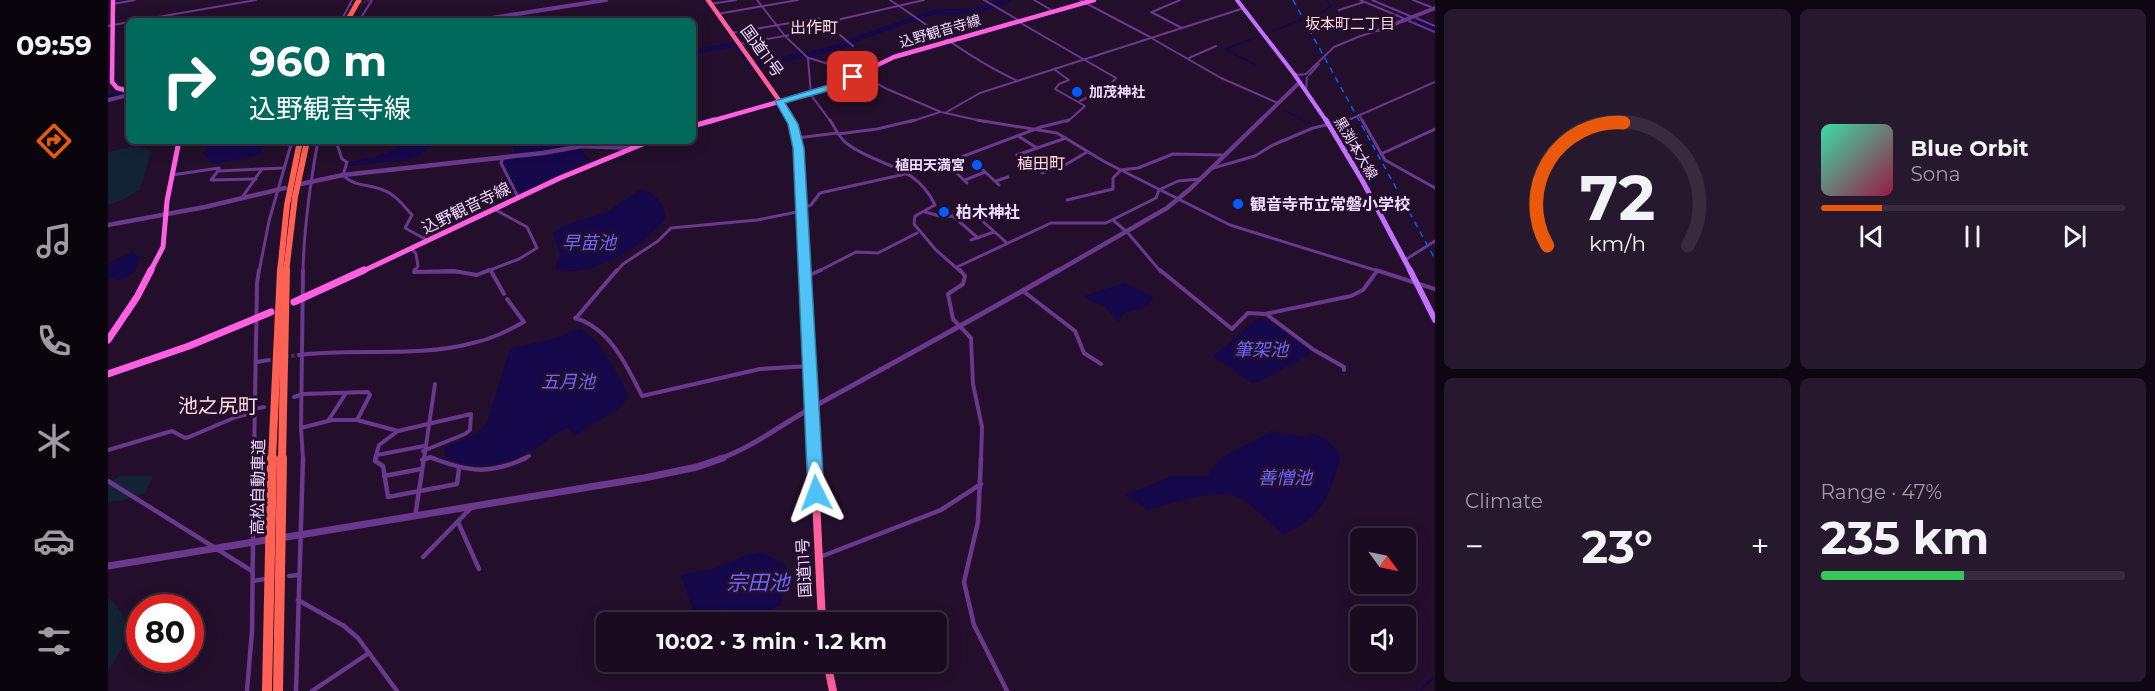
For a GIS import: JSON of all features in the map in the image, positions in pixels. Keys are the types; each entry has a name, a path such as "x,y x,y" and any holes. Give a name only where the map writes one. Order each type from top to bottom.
{"highway":[{"path":"350,18 359,0"},
{"path":"355,18 365,0"},
{"name":"国道11号","path":"709,2 780,101 791,120 797,138 822,612"},
{"name":"高松自動車道","path":"267,691 272,564 275,356 283,233 299,144"},
{"name":"高松自動車道","path":"278,691 285,283 295,197 306,144"},
{"path":"830,672 834,691"}],"main road":[{"name":"込野観音寺線","path":"696,125 834,86 886,60 1054,12 1082,1 1094,0"},
{"name":"黒渕本大線","path":"1237,0 1299,79 1328,124 1367,189 1435,320"},
{"path":"113,2 110,25 112,82 117,88 126,90"},
{"path":"108,340 131,306 159,256 165,239 172,175 178,144"},
{"name":"込野観音寺線","path":"294,302 412,249 586,165 641,144"},
{"path":"108,374 189,346 271,312"}],"street":[{"path":"113,2 135,0"},
{"path":"153,18 256,0"},
{"path":"343,18 352,0"},
{"path":"361,18 372,0"},
{"path":"491,18 606,0"},
{"path":"709,2 736,0"},
{"path":"757,0 785,36 808,57 860,73 899,95 943,113 1037,129 1067,138 1087,152 1159,190 1239,228 1435,289"},
{"path":"717,14 798,0"},
{"path":"890,0 951,41 962,51 993,70 1018,81"},
{"path":"738,44 830,28 841,19 924,0"},
{"path":"984,0 1116,79 1100,92 1080,102"},
{"path":"1034,0 1054,12"},
{"path":"1180,0 1151,12 1183,28"},
{"path":"1360,0 1435,32"},
{"path":"1340,10 1371,0 1435,26"},
{"path":"1413,0 1433,8"},
{"path":"1082,1 1221,78 1278,103"},
{"path":"287,537 645,478 697,467 736,453 812,407 961,327 1179,200 1278,103 1299,79 1307,75 1329,54 1359,38 1433,8"},
{"path":"797,138 882,129 943,113 980,93 1241,9"},
{"path":"731,33 819,18"},
{"path":"110,25 126,22"},
{"path":"840,35 853,46"},
{"path":"1306,90 1307,75 1334,47 1359,38"},
{"path":"1188,58 1216,46"},
{"path":"808,57 810,93 818,109 829,119 837,134 844,141 877,160 912,173 926,189 935,204 934,207 915,216 914,224 936,250 957,267 966,279 948,294 953,319 971,338 973,384 981,421 981,484 978,522 964,591 972,623 1007,691"},
{"path":"810,366 760,369 642,396 618,351 594,326 584,319 575,318 623,264 658,241 671,228 757,220 802,210 811,206 820,193 912,173 946,163 1037,129 1070,120 1085,107 1055,89 1059,84 1069,80 1055,70"},
{"path":"1292,71 1298,75 1307,75"},
{"path":"1212,168 1256,156 1273,145 1328,124 1344,122 1435,82"},
{"path":"108,100 126,96"},
{"path":"1359,115 1385,160 1435,188"},
{"path":"1381,154 1435,129"},
{"path":"1018,136 1037,147"},
{"path":"1017,155 1067,138"},
{"path":"247,691 253,581 256,318 260,261 291,144"},
{"path":"296,691 303,453 301,354 304,238 308,222 310,182 317,144"},
{"path":"337,144 342,159 347,162 343,175"},
{"path":"301,184 343,175 582,147 630,148"},
{"path":"1042,173 1065,165 1087,152"},
{"path":"1067,200 1113,189 1113,178 1121,170 1138,168 1173,154 1222,155"},
{"path":"504,157 501,163 519,197"},
{"path":"946,163 966,182 984,171 999,185"},
{"path":"172,175 219,168 218,171"},
{"path":"256,178 211,180 218,171 284,168"},
{"path":"241,200 262,169"},
{"path":"343,175 350,183 378,188 397,199 412,215 405,228 428,241"},
{"path":"972,177 976,181"},
{"path":"996,182 1008,177"},
{"path":"957,267 1060,221 1096,224 1113,220 1156,198 1159,190 1178,181 1200,179"},
{"path":"108,225 241,200 285,188"},
{"path":"981,220 1013,208"},
{"path":"412,249 416,254 418,266 414,272 454,271 477,275 537,248 527,227 493,209"},
{"path":"924,212 944,217 969,209 1007,243"},
{"path":"953,216 978,238"},
{"path":"1113,220 1173,283 1232,329 1248,313 1265,314 1358,294 1377,271"},
{"path":"971,240 994,232"},
{"path":"805,277 836,264 856,252 872,255 882,252 917,233"},
{"path":"1405,260 1435,241"},
{"path":"301,354 326,350 432,350 479,343 524,322 516,313 491,270"},
{"path":"1023,291 1075,331 1084,353 1101,364"},
{"path":"1265,314 1314,350 1344,367 1344,370"},
{"path":"257,362 269,360"},
{"path":"414,517 435,384"},
{"path":"294,397 303,394 368,392 370,395 357,420"},
{"path":"327,421 346,393"},
{"path":"108,450 172,431 185,438 189,437 264,406"},
{"path":"301,428 327,421 357,420 398,431 471,414 470,430 465,434 423,449 376,455"},
{"path":"398,431 388,441 379,445 375,461 382,466 388,497 457,484 459,469"},
{"path":"422,460 431,457 459,469 506,465 529,456"},
{"path":"384,476 421,469"},
{"path":"108,481 253,571"},
{"path":"819,557 941,510 981,484"},
{"path":"423,557 471,507"},
{"path":"458,522 479,569"},
{"path":"108,566 266,540"},
{"path":"290,576 299,575"},
{"path":"253,581 266,579"},
{"path":"298,600 344,626 358,638 397,691"},
{"path":"312,691 369,653"}],"shaded area":[{"path":"131,147 151,151 140,189 108,205 108,152"},
{"path":"119,476 153,476 145,493 124,500 108,502 108,486"},
{"path":"108,598 117,606 122,615 126,633 120,652 108,670"}],"water":[{"path":"208,144 265,144 259,155 214,164 203,154 207,148 205,147"},
{"path":"406,144 433,144 418,157 410,160 349,166 349,162 379,156"},
{"path":"513,144 581,144 580,145 515,155"},
{"path":"581,148 589,160 519,193 502,162 504,159"},
{"name":"早苗池","path":"641,189 658,199 663,207 666,217 657,228 632,249 601,265 570,271 555,269 560,254 553,233 564,226 607,212"},
{"path":"133,252 140,258 134,273 118,281 108,276 108,263"},
{"path":"1125,283 1152,296 1153,299 1146,307 1124,313 1119,322 1103,305 1090,301 1084,296"},
{"name":"筆架池","path":"1259,318 1270,322 1310,350 1311,354 1253,384 1213,356"},
{"name":"五月池","path":"579,329 594,339 614,368 628,395 622,406 574,436 568,428 564,429 530,452 506,461 468,465 445,456 444,447 473,435 487,423 509,352 513,348 553,339"},
{"name":"善憎池","path":"1271,431 1307,437 1312,434 1323,437 1337,450 1340,458 1333,483 1322,504 1307,521 1284,534 1251,505 1231,495 1195,497 1149,510 1125,495 1173,476 1208,476 1213,467 1227,454"},
{"name":"宗田池","path":"762,552 786,565 789,574 781,605 763,612 718,609 713,612 694,612 681,575 713,569 746,555"}],"waterway":[{"path":"851,43 856,39 934,12 975,11 1009,0"},
{"path":"1305,20 1311,20 1331,6 1327,0"},
{"path":"1403,15 1435,29"},
{"path":"1273,31 1302,19"},
{"path":"1256,65 1225,49 1260,36"},
{"path":"696,51 736,44"},
{"path":"807,55 849,44"},
{"path":"737,45 750,64"},
{"path":"757,65 803,55"},
{"path":"108,97 126,94"},
{"path":"1284,110 1315,126"},
{"path":"1419,691 1435,677"}],"tunnel":[{"path":"350,5 372,0"},
{"path":"285,357 299,355"}],"railway":[{"path":"1293,0 1435,259"}],"place":[{"name":"加茂神社","path":"1077,92"},
{"name":"植田天満宮","path":"977,165"},
{"name":"観音寺市立常磐小学校","path":"1238,204"},
{"name":"柏木神社","path":"944,212"}],"district":[{"name":"坂本町二丁目","path":"1350,23"},
{"name":"出作町","path":"814,27"},
{"name":"植田町","path":"1041,163"},
{"name":"池之尻町","path":"218,406"}],"route":[{"path":"816,493 798,148 793,124 780,101 828,88 853,77"}]}
